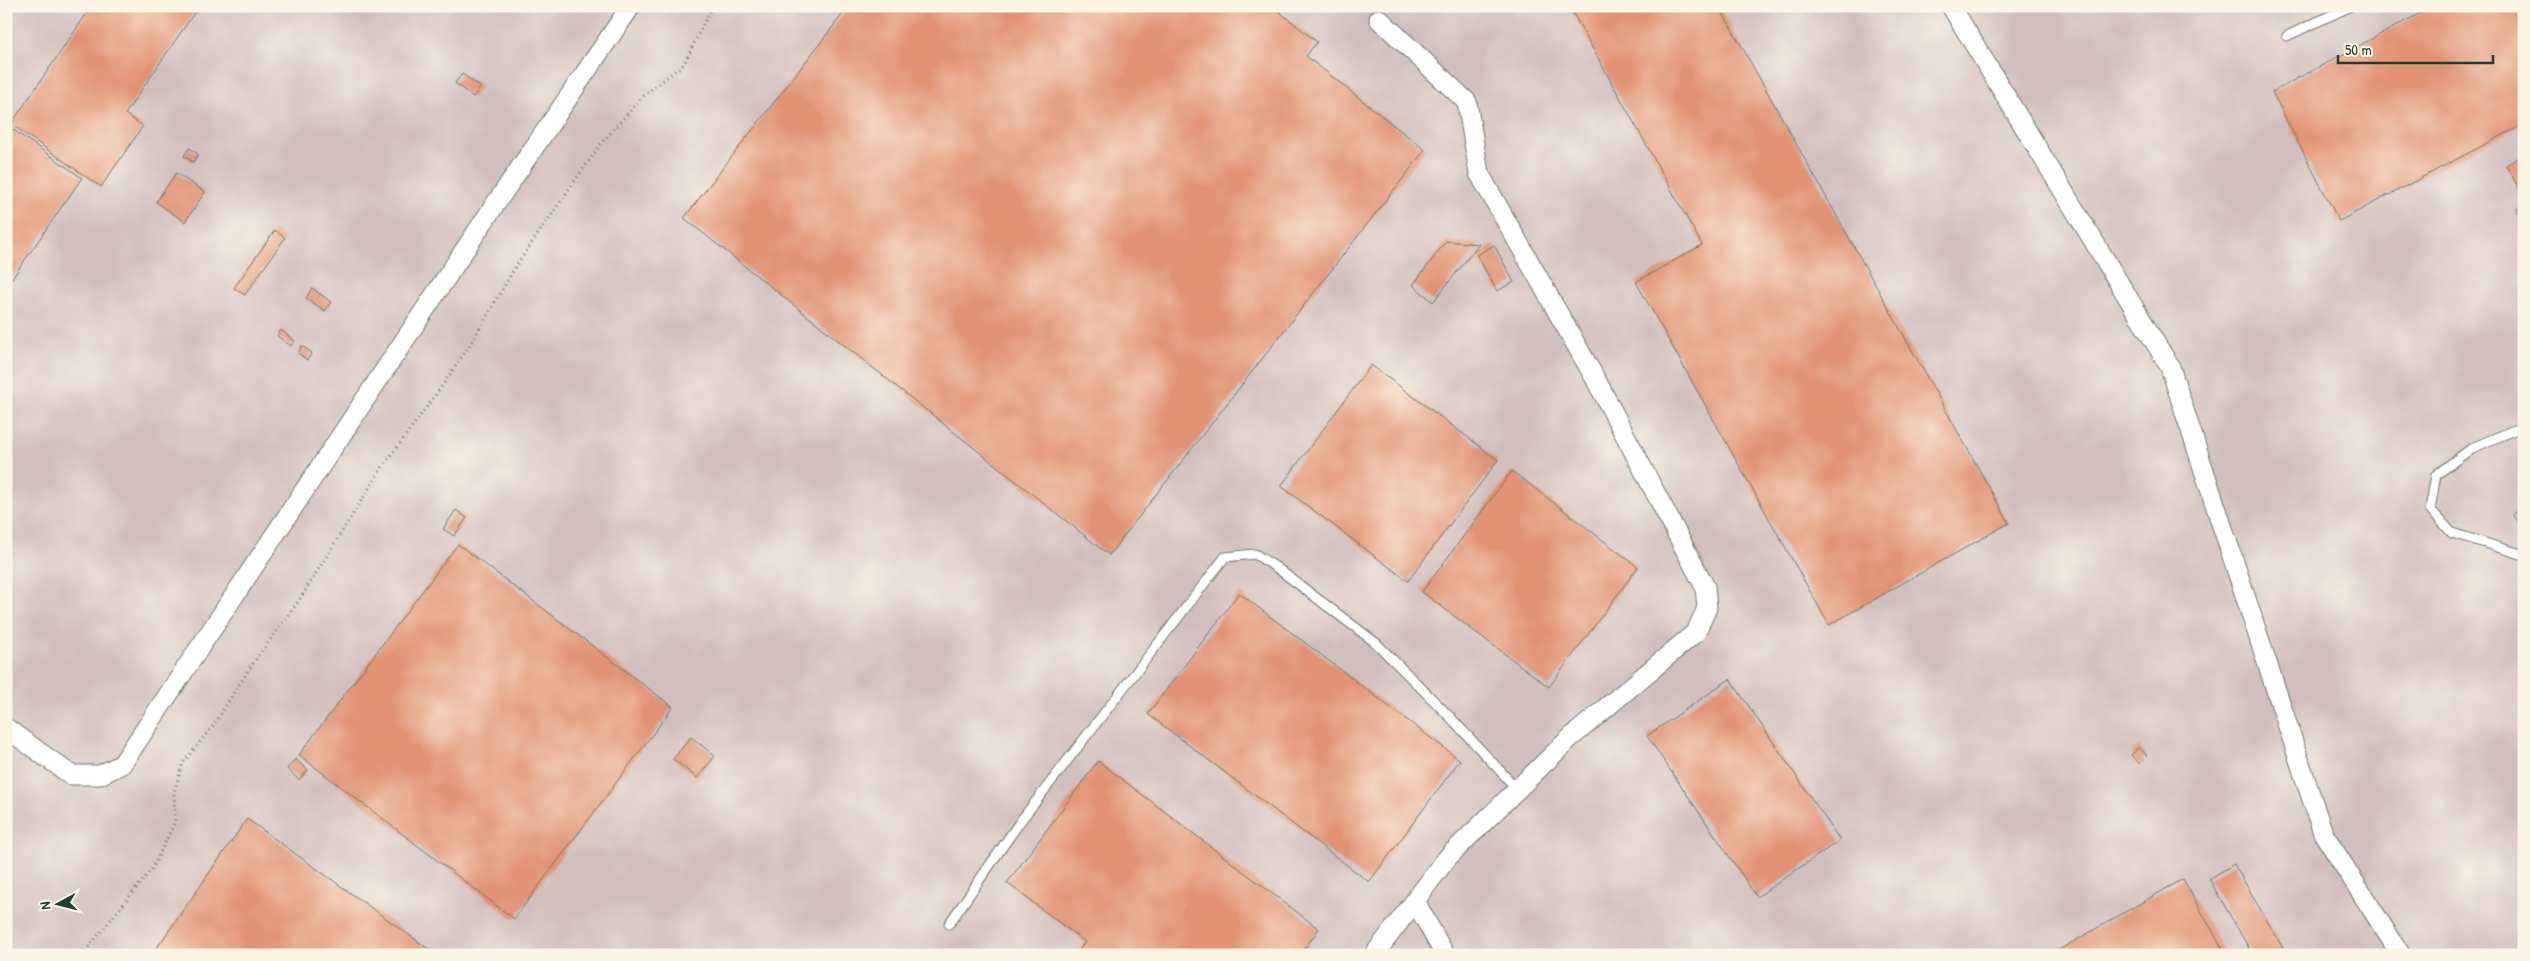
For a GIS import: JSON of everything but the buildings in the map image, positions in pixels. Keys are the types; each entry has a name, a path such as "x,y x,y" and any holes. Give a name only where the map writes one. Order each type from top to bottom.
{"street":[{"path":"6,728 71,775 100,775 122,764 491,211 631,6"},
{"path":"1951,6 2170,367 2323,833 2401,955"},
{"path":"1374,955 1448,857 1569,739 1696,632 1707,608 1705,587 1596,380 1479,173 1467,102 1379,19"},
{"path":"1415,901 1445,955"}],"lane":[{"path":"2287,36 2351,6"},
{"path":"2524,426 2472,448 2436,475 2430,509 2452,533 2524,555"},
{"path":"949,924 1019,824 1225,557 1255,554 1277,568 1376,643 1451,718 1517,789"}],"path":[{"path":"82,955 152,869 176,822 174,792 183,763 213,726 252,666 300,599 381,470 473,340 517,264 600,145 645,94 684,64 712,6"}],"shaded area":[{"path":"6,6 2524,6 2524,955 6,955"}]}
